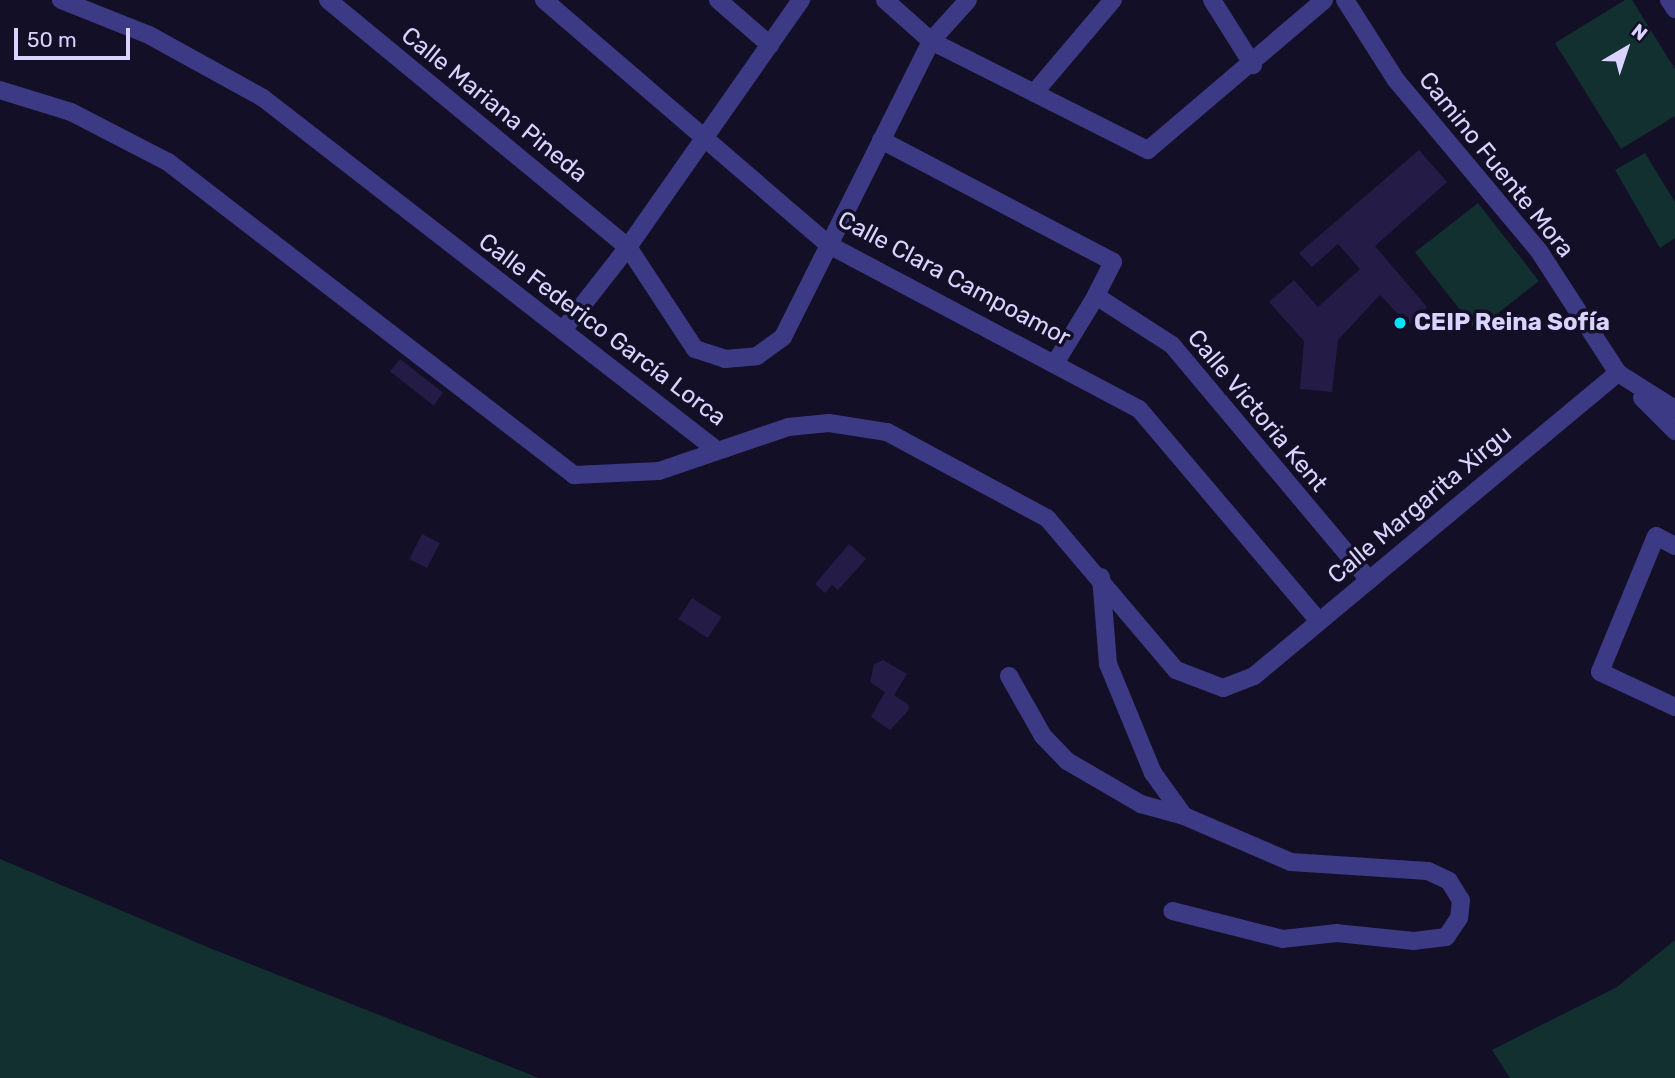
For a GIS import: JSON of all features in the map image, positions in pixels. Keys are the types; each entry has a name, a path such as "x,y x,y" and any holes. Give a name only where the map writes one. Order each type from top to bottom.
{"street":[{"name":"Calle Federico García Lorca","path":"61,0 149,35 263,99 714,449 829,423 887,432 1047,518 1100,574 1176,670 1223,688 1254,676"},
{"name":"Calle Mariana Pineda","path":"328,0 628,247 695,349 725,359 757,356 783,337 931,41 968,0"},
{"name":"Calle Clara Campoamor","path":"544,0 829,245 1056,360 1139,409 1319,621"},
{"path":"718,0 770,45"},
{"path":"563,330 628,247 705,141 801,0"},
{"path":"886,0 931,41 1148,150 1253,65 1324,0"},
{"path":"1034,93 1113,0"},
{"path":"1212,0 1253,65"},
{"name":"Camino Fuente Mora","path":"1345,0 1396,80 1539,251 1618,373 1675,410"},
{"path":"1669,0 1675,9"},
{"path":"0,90 71,112 168,162 574,475 659,471 714,449"},
{"path":"881,141 1113,262 1096,296 1056,360"},
{"name":"Calle Victoria Kent","path":"1096,296 1172,345 1368,580"},
{"path":"1618,373 1675,431"},
{"name":"Calle Margarita Xirgu","path":"1254,676 1618,373"},
{"path":"1675,546 1656,536 1600,672 1675,707"},
{"path":"1100,574 1108,664 1153,773 1184,816"},
{"path":"1009,676 1043,736 1067,761 1141,804 1184,816 1291,862 1428,871 1449,881 1461,900 1459,918 1446,937 1425,940 1337,933 1283,939 1172,911"}],"green space":[{"path":"1625,0 1632,0 1675,69 1675,116 1621,149 1555,43"},
{"path":"1645,153 1675,202 1675,238 1660,248 1615,170"},
{"path":"1478,203 1539,281 1476,330 1415,252"},
{"path":"0,859 212,949 539,1078 0,1078"},
{"path":"1675,940 1675,1078 1510,1078 1492,1050 1617,987"}],"building":[{"path":"1419,150 1447,182 1375,246 1427,307 1408,325 1380,295 1338,340 1332,392 1300,389 1304,341 1269,302 1294,280 1318,307 1360,269 1338,244 1312,267 1299,253"},
{"path":"400,359 443,393 433,405 390,372"},
{"path":"422,534 440,543 427,568 409,559"},
{"path":"849,544 866,559 838,590 832,585 825,593 815,584"},
{"path":"692,598 721,617 708,638 678,619"},
{"path":"883,660 907,674 894,695 909,705 908,711 890,730 871,717 885,692 870,682 874,664"}],"place":[{"name":"CEIP Reina Sofía","path":"1400,323"}]}
